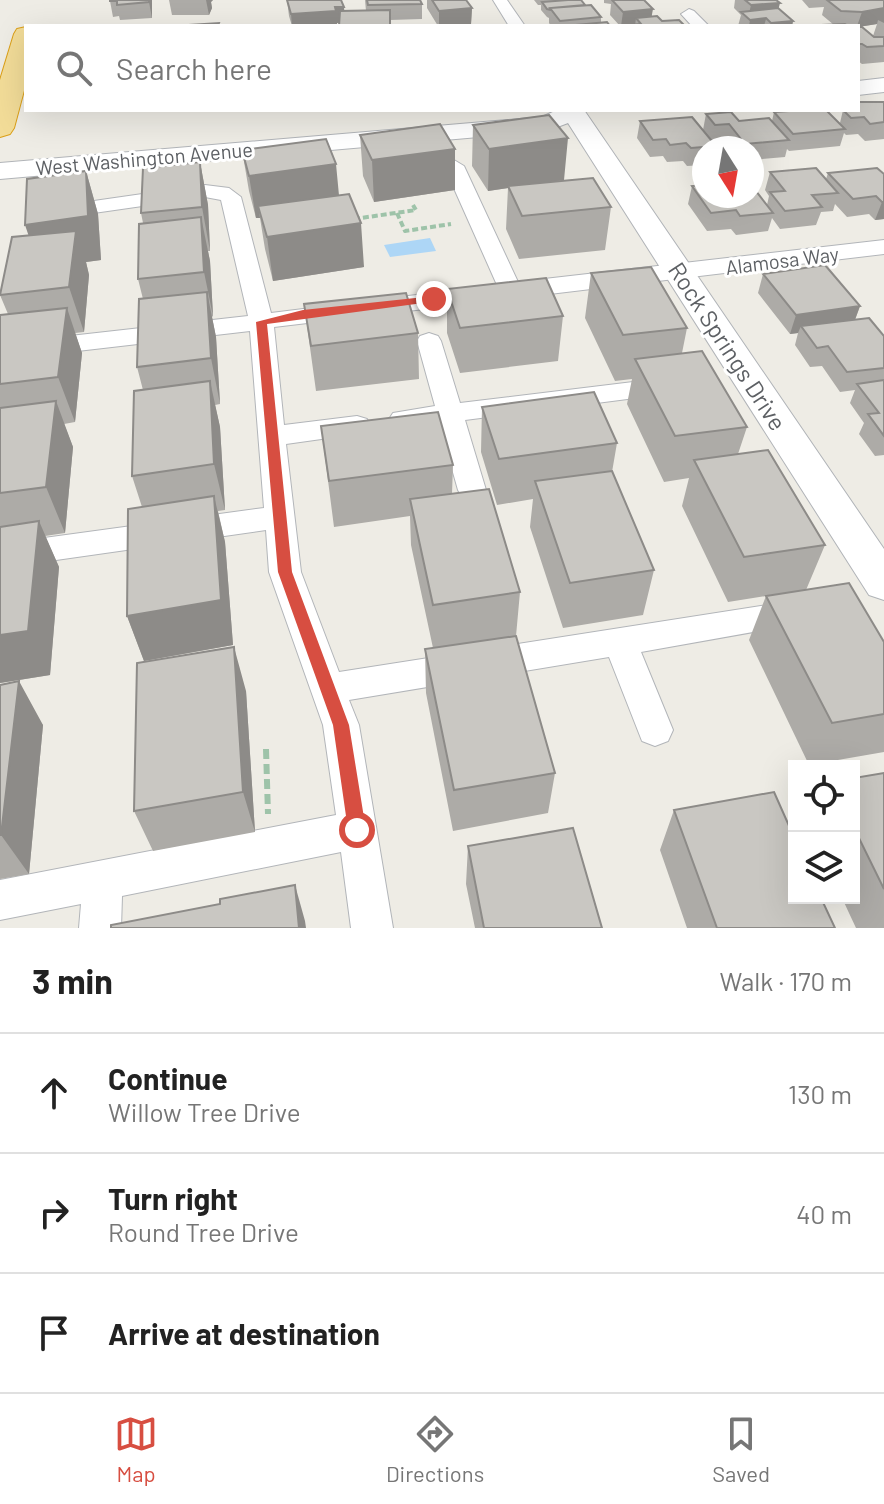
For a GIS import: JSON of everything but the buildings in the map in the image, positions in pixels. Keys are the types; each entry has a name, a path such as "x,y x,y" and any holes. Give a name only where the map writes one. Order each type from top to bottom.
{"highway":[{"path":"0,128 24,41"}],"main road":[{"path":"860,88 884,85"},
{"name":"West Washington Avenue","path":"0,171 74,159 501,112"},
{"name":"West Washington Avenue","path":"0,159 74,159 547,124 568,112"},
{"name":"Rock Springs Drive","path":"573,112 884,583"}],"street":[{"path":"500,0 516,24"},
{"path":"689,14 699,24"},
{"path":"454,166 511,291"},
{"path":"38,215 205,191 222,192 231,197 261,322 285,572 341,725 372,928"},
{"name":"Alamosa Way","path":"15,351 261,322 303,314 884,247"},
{"path":"429,341 472,490"},
{"path":"274,436 679,384"},
{"path":"0,556 279,517"},
{"path":"328,689 803,613"},
{"path":"620,642 655,730"},
{"path":"0,900 357,830"},
{"path":"100,928 102,880"}],"path":[{"path":"340,221 416,210 413,205"},
{"path":"397,213 405,231 465,222"},
{"path":"266,749 270,847"}],"water":[{"path":"430,238 436,251 390,257 384,245"}],"route":[{"path":"357,830 341,725 285,572 261,322 434,299"}]}
